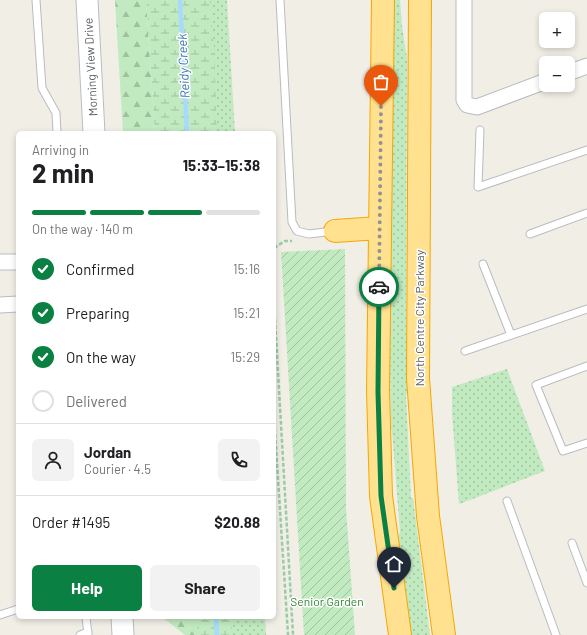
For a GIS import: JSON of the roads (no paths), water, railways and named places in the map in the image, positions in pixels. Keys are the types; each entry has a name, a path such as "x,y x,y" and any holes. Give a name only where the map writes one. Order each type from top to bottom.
{"highway":[{"path":"382,0 378,392 385,635"},
{"name":"North Centre City Parkway","path":"420,0 418,378 428,516 444,635"},
{"path":"335,231 379,228"},
{"path":"381,496 400,635"}],"street":[{"name":"Morning View Drive","path":"87,0 94,131"},
{"path":"464,0 464,100 467,105 477,107 539,84"},
{"path":"575,70 587,66"},
{"path":"0,262 16,262"},
{"path":"0,305 16,304"},
{"path":"122,619 123,635"}],"lane":[{"path":"36,0 42,88 56,113 58,131"},
{"path":"280,0 292,222 297,231 303,233 309,234 335,231"},
{"path":"480,130 478,187 587,150"},
{"path":"530,234 587,213"},
{"path":"483,264 511,335"},
{"path":"465,352 587,309"},
{"path":"587,367 536,385 563,452 587,443"},
{"path":"507,502 556,635"},
{"path":"572,543 587,584"},
{"path":"0,615 16,610"},
{"path":"80,635 88,634 86,619"}],"waterway":[{"name":"Reidy Creek","path":"180,0 187,131"},
{"name":"Reidy Creek","path":"216,619 217,635"}],"park label":[{"name":"Senior Garden","path":"327,601"}]}
